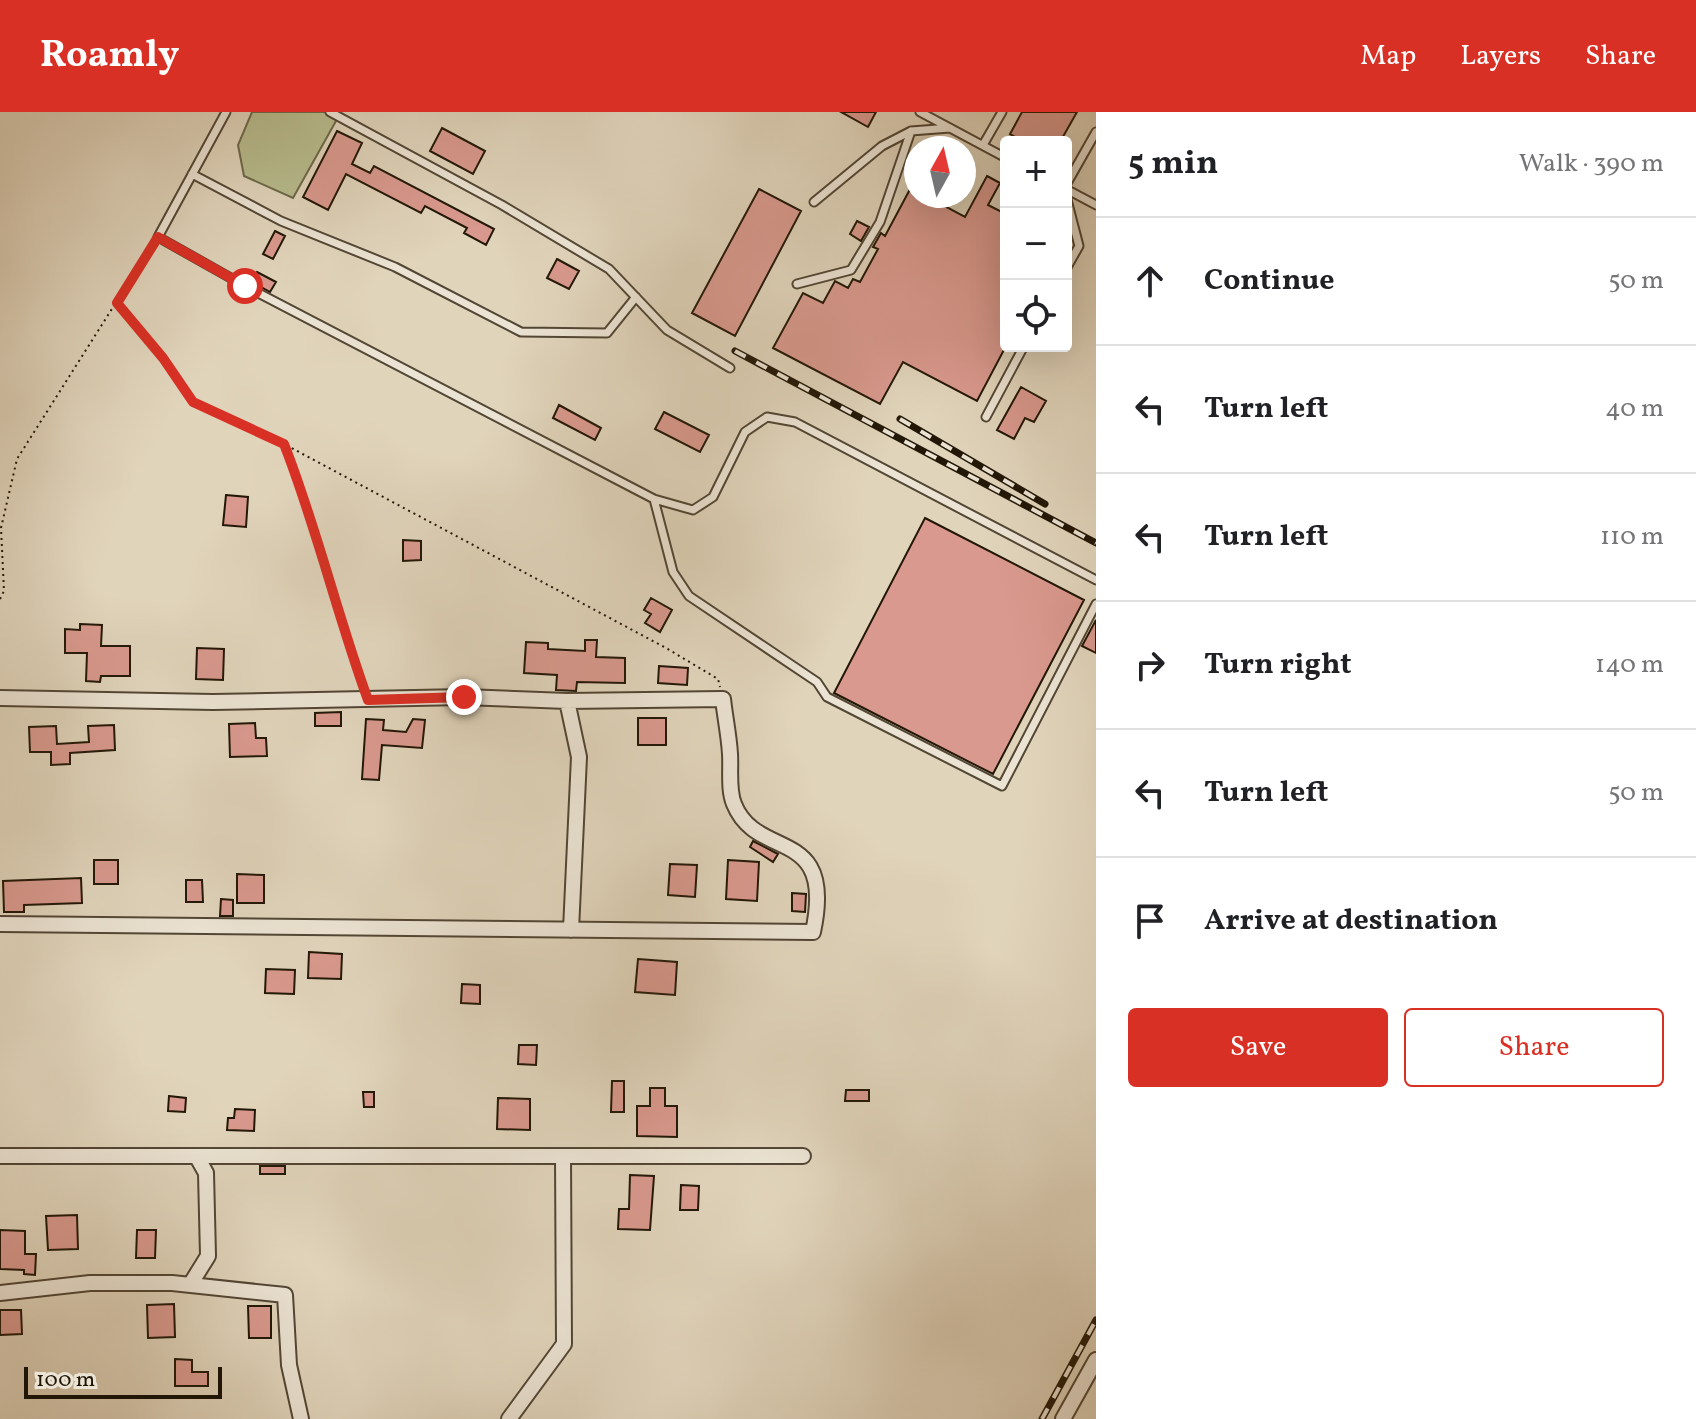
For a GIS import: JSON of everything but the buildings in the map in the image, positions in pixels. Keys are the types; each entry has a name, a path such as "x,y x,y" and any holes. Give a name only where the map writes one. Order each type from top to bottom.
{"street":[{"path":"0,698 83,702 464,697 567,701 723,699 732,802 743,820 803,857 815,875 819,905 813,932 0,924"},
{"path":"567,701 579,757 571,930"},
{"path":"0,1156 803,1156"},
{"path":"509,1419 564,1344 563,1156"},
{"path":"190,1285 208,1256 206,1173 197,1157"},
{"path":"0,1293 90,1283 190,1285 285,1295 289,1365 301,1419"},
{"path":"1063,1419 1096,1360"}],"lane":[{"path":"226,112 158,237 245,286 654,499 693,510 713,497 745,432 767,417 795,422 1096,580"},
{"path":"330,112 502,205 609,269 667,330 730,368"},
{"path":"920,112 1000,155"},
{"path":"983,145 1002,112"},
{"path":"814,202 882,146 911,131 950,128"},
{"path":"797,284 851,270 880,222 911,131"},
{"path":"1072,176 1096,132"},
{"path":"192,174 281,221 395,267 521,332 607,333 636,297"},
{"path":"1072,191 1096,205"},
{"path":"1072,219 1079,246 1072,258"},
{"path":"986,417 1021,352"},
{"path":"654,499 673,572 689,596 817,682 827,697 1002,786 1096,604"}],"path":[{"path":"0,599 4,591 1,528 17,459 158,237"},
{"path":"117,303 163,358 193,402 284,444 666,648 718,679 723,699"},
{"path":"284,444 312,517 343,630 368,700"}],"green space":[{"path":"252,112 341,112 293,198 244,176 238,145"}],"railway":[{"path":"735,351 1096,543"},
{"path":"900,419 1045,504"},
{"path":"1042,1419 1096,1320"}],"route":[{"path":"245,286 158,237 117,303 163,358 193,402 284,444 312,517 343,630 368,700 464,697"}]}
